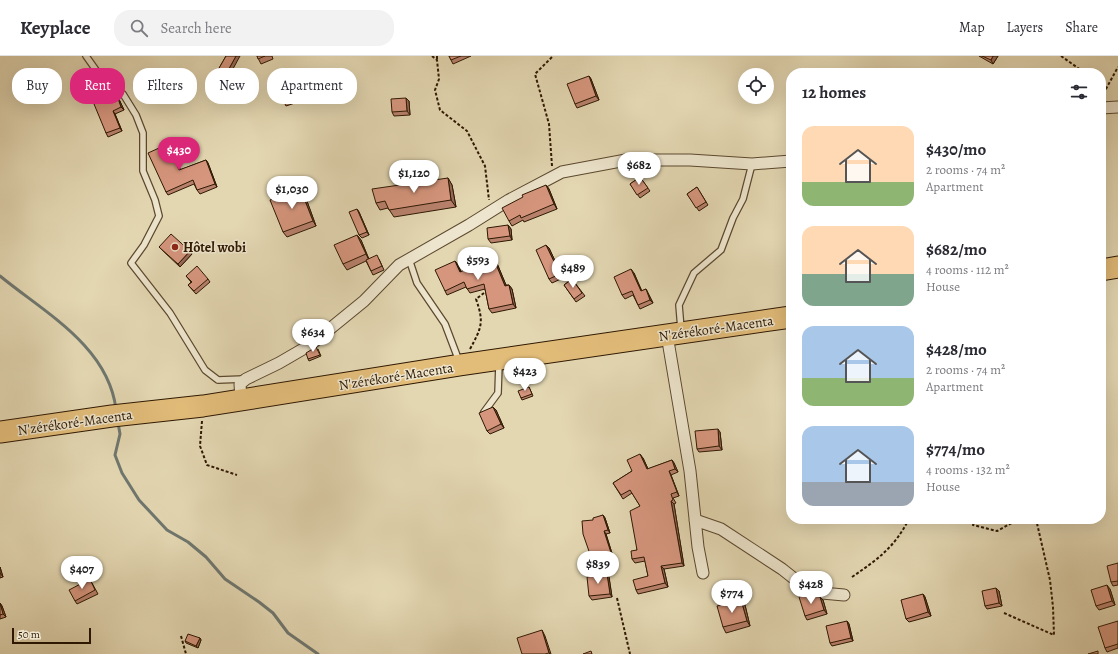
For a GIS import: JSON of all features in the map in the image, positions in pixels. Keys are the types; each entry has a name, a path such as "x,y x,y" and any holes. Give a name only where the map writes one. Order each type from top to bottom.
{"highway":[{"path":"1106,269 1118,267"},
{"name":"N'zérékoré-Macenta","path":"0,432 118,415 203,406 460,365 786,318"}],"street":[{"path":"1106,108 1118,107"},
{"path":"241,400 240,384 246,379 279,363 310,345 364,301 399,265 562,172 626,160 690,160 752,164 786,161"},
{"path":"674,334 698,547 703,573"},
{"path":"695,520 721,529 782,569 811,592 844,595"}],"lane":[{"path":"86,56 103,80 123,94 136,115 143,133 143,171 155,200 159,216 144,245 131,263 170,313 204,370 218,380 246,379"},
{"path":"674,334 679,305 694,273 721,250 733,218 743,199 752,164"},
{"path":"409,259 417,283 445,324 460,365"},
{"path":"484,412 498,393 499,360"}],"path":[{"path":"432,56 437,60"},
{"path":"437,56 439,79 435,90 440,110 468,131 485,166 491,212"},
{"path":"552,177 549,124 536,74 553,56"},
{"path":"1062,56 1078,68"},
{"path":"1106,89 1118,67"},
{"path":"460,365 482,324 482,317 476,299 484,293"},
{"path":"203,406 200,446 207,465 236,475"},
{"path":"852,577 879,558 900,537 906,524"},
{"path":"974,524 997,531 1010,524"},
{"path":"1004,613 1054,635 1050,580 1037,524"},
{"path":"617,598 630,654"},
{"path":"181,636 186,654"}],"building":[{"path":"226,56 236,56 229,68 219,68"},
{"path":"257,56 265,56 258,59"},
{"path":"449,56 461,56 451,60"},
{"path":"982,56 993,56 991,60"},
{"path":"589,76 596,96 575,104 567,84"},
{"path":"406,98 407,111 392,112 391,99"},
{"path":"94,104 120,104 121,107 113,111 120,128 106,133"},
{"path":"168,144 179,170 206,160 215,184 197,190 193,180 166,192 148,153"},
{"path":"640,177 648,188 637,195 630,184"},
{"path":"448,178 451,200 389,210 385,201 376,203 372,189"},
{"path":"546,185 554,204 521,218 520,215 509,221 502,208 523,197 522,195"},
{"path":"697,187 706,202 696,208 687,194"},
{"path":"300,188 313,221 283,232 270,200"},
{"path":"357,209 367,232 359,235 349,212"},
{"path":"508,225 510,236 488,239 487,228"},
{"path":"171,234 190,251 178,264 159,247"},
{"path":"357,235 366,254 343,264 334,245"},
{"path":"546,245 560,274 549,279 536,250"},
{"path":"377,255 382,266 371,271 366,260"},
{"path":"493,257 505,286 509,285 513,304 489,309 484,284 467,289 464,282 445,291 435,270 455,261 460,272"},
{"path":"197,266 208,279 194,291 188,285 192,282 186,276"},
{"path":"631,269 641,291 646,289 650,300 638,305 632,291 622,295 614,277"},
{"path":"572,279 582,293 574,299 564,285"},
{"path":"316,347 320,355 308,359 306,353"},
{"path":"529,387 532,394 521,398 518,391"},
{"path":"493,407 501,424 487,431 479,413"},
{"path":"718,429 719,446 697,449 695,431"},
{"path":"640,454 647,469 672,460 675,469 669,471 677,492 671,494 673,500 671,501 682,563 661,566 665,583 636,590 633,580 648,576 644,557 632,559 631,551 637,550 630,511 640,506 630,490 621,495 613,483 632,471 627,460"},
{"path":"603,515 608,530 604,531 613,559 603,564 598,554 591,557 583,534 582,521 593,520 593,518"},
{"path":"1118,563 1118,581 1111,582 1107,566"},
{"path":"607,574 610,594 589,596 587,577"},
{"path":"90,579 95,590 75,601 69,590"},
{"path":"1107,585 1112,601 1096,606 1091,590"},
{"path":"996,588 999,603 985,606 982,591"},
{"path":"923,594 928,612 906,619 901,600"},
{"path":"806,595 820,597 824,610 805,616 799,597"},
{"path":"741,600 747,621 723,627 717,606"},
{"path":"0,603 3,614 0,615"},
{"path":"847,621 851,638 830,643 826,626"},
{"path":"1118,621 1118,644 1105,648 1098,627"},
{"path":"542,630 549,653 522,654 517,638"},
{"path":"188,634 200,638 196,646 185,641"},
{"path":"591,651 592,654 583,654"},
{"path":"1098,651 1098,654 1088,654"}],"waterway":[{"path":"0,276 54,318 88,349 101,367 111,387 116,409"},
{"path":"118,423 120,434 115,455 122,473 139,500 167,530 188,542 206,557 225,579 273,613 288,633 318,654"}],"place":[{"name":"Hôtel wobi","path":"175,247"}]}
